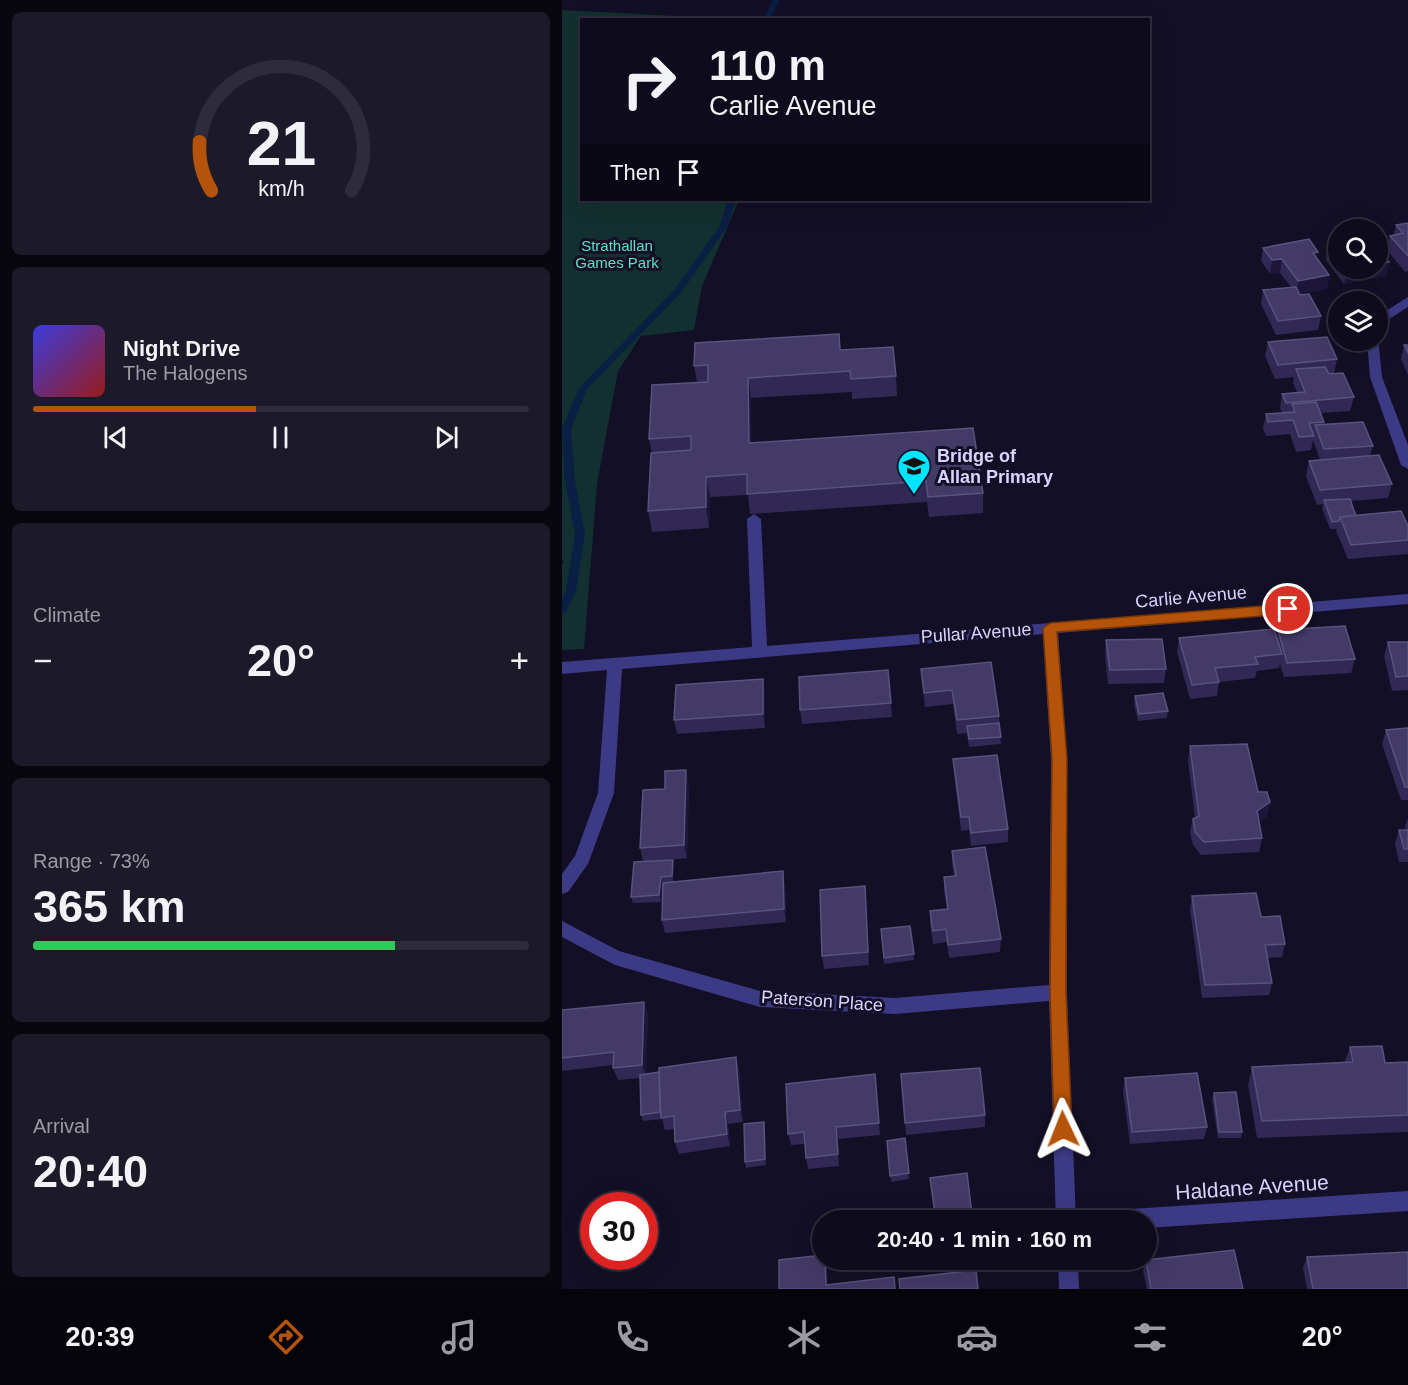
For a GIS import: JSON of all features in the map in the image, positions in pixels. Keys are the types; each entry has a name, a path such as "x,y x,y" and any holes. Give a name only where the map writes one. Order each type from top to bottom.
{"street":[{"path":"1388,315 1408,301"},
{"path":"1374,351 1376,377 1408,465"},
{"path":"754,519 760,650"},
{"name":"Carlie Avenue","path":"1050,628 1408,599"},
{"name":"Pullar Avenue","path":"562,668 1050,628 1059,759 1058,992 1066,1210"},
{"path":"562,887 582,859 607,793 615,664"},
{"name":"Paterson Place","path":"562,928 615,957 760,999 895,1006 1058,992"},
{"name":"Haldane Avenue","path":"1157,1217 1408,1201"},
{"path":"1068,1270 1069,1289"}],"green space":[{"name":"Strathallan Games Park","path":"562,10 712,18 580,18 580,201 739,201 702,286 694,330 641,336 618,371 597,484 584,649 562,650 562,564 564,563 562,560"}],"building":[{"path":"1408,223 1408,256 1390,236 1403,233 1396,225"},
{"path":"1309,239 1318,252 1313,253 1328,275 1298,281 1282,259 1272,260 1263,248"},
{"path":"1296,287 1300,295 1309,294 1321,316 1278,321 1263,290"},
{"path":"839,334 840,350 893,347 896,376 851,379 850,371 748,378 749,443 973,428 983,493 928,497 926,481 747,494 747,474 706,477 706,507 648,511 651,453 691,450 691,436 649,439 652,385 708,382 708,365 694,366 695,343"},
{"path":"1327,337 1328,351 1333,351 1337,359 1278,365 1268,342"},
{"path":"1325,367 1329,374 1343,373 1354,397 1286,403 1282,394 1305,392 1296,369"},
{"path":"1316,402 1324,422 1309,423 1314,436 1299,437 1293,420 1268,422 1266,414 1295,412 1292,404"},
{"path":"1363,422 1373,446 1324,449 1315,425"},
{"path":"1379,455 1392,484 1320,490 1309,461"},
{"path":"1350,499 1356,516 1340,517 1339,521 1332,522 1324,500"},
{"path":"1401,511 1408,526 1408,540 1351,545 1340,517"},
{"path":"1345,626 1355,659 1287,663 1278,630"},
{"path":"1274,629 1282,654 1255,657 1258,664 1215,668 1219,682 1192,685 1179,638"},
{"path":"1162,639 1166,669 1110,670 1106,640"},
{"path":"1388,642 1408,642 1408,676 1396,677"},
{"path":"991,662 999,716 957,720 952,690 924,693 921,669"},
{"path":"888,670 891,703 800,710 799,677"},
{"path":"763,679 763,714 674,720 676,685"},
{"path":"1163,693 1168,711 1139,714 1135,696"},
{"path":"999,723 1001,737 969,739 967,726"},
{"path":"1408,728 1408,787 1405,787 1386,730"},
{"path":"1247,744 1258,792 1267,792 1270,802 1257,811 1262,838 1204,842 1195,832 1193,819 1199,816 1190,746"},
{"path":"997,755 1008,829 971,833 969,817 961,817 953,759"},
{"path":"686,770 684,845 640,848 643,790 665,789 665,771"},
{"path":"1399,830 1408,830 1408,849 1404,849"},
{"path":"985,847 1001,939 948,945 946,929 933,931 930,911 948,909 944,877 956,876 952,851"},
{"path":"673,860 672,876 661,877 659,895 631,897 634,862"},
{"path":"783,871 784,909 662,920 663,883"},
{"path":"865,886 868,952 822,956 820,890"},
{"path":"1256,893 1261,917 1280,916 1285,944 1265,945 1272,983 1205,985 1192,896"},
{"path":"910,926 914,954 884,958 881,929"},
{"path":"644,1002 642,1065 613,1068 614,1052 562,1058 562,1010"},
{"path":"1382,1046 1385,1063 1408,1062 1408,1115 1262,1121 1252,1067 1353,1062 1350,1047"},
{"path":"736,1057 740,1110 725,1112 727,1134 675,1142 674,1116 661,1118 659,1068"},
{"path":"980,1068 985,1115 905,1123 901,1074"},
{"path":"659,1072 660,1112 641,1115 640,1075"},
{"path":"1197,1073 1207,1127 1132,1132 1125,1078"},
{"path":"875,1074 879,1123 836,1127 838,1154 806,1158 804,1132 788,1134 786,1084"},
{"path":"1236,1092 1242,1132 1219,1132 1214,1093"},
{"path":"764,1122 765,1159 745,1162 744,1124"},
{"path":"905,1138 909,1173 890,1176 887,1141"},
{"path":"967,1173 971,1210 935,1210 930,1178"},
{"path":"1234,1250 1243,1289 1151,1289 1148,1270 1157,1270 1157,1259"},
{"path":"1408,1252 1408,1289 1313,1289 1307,1257"},
{"path":"812,1256 812,1270 825,1270 826,1285 894,1277 895,1289 779,1289 779,1260"},
{"path":"976,1270 978,1289 900,1289 899,1279"}],"waterway":[{"path":"767,18 776,0"},
{"path":"562,609 571,591 580,534 570,481 566,430 583,388 677,292 723,227 732,201"}],"place":[{"name":"Bridge of Allan Primary","path":"914,495"}],"route":[{"path":"1063,1129 1058,992 1059,759 1050,628 1288,609"}]}
